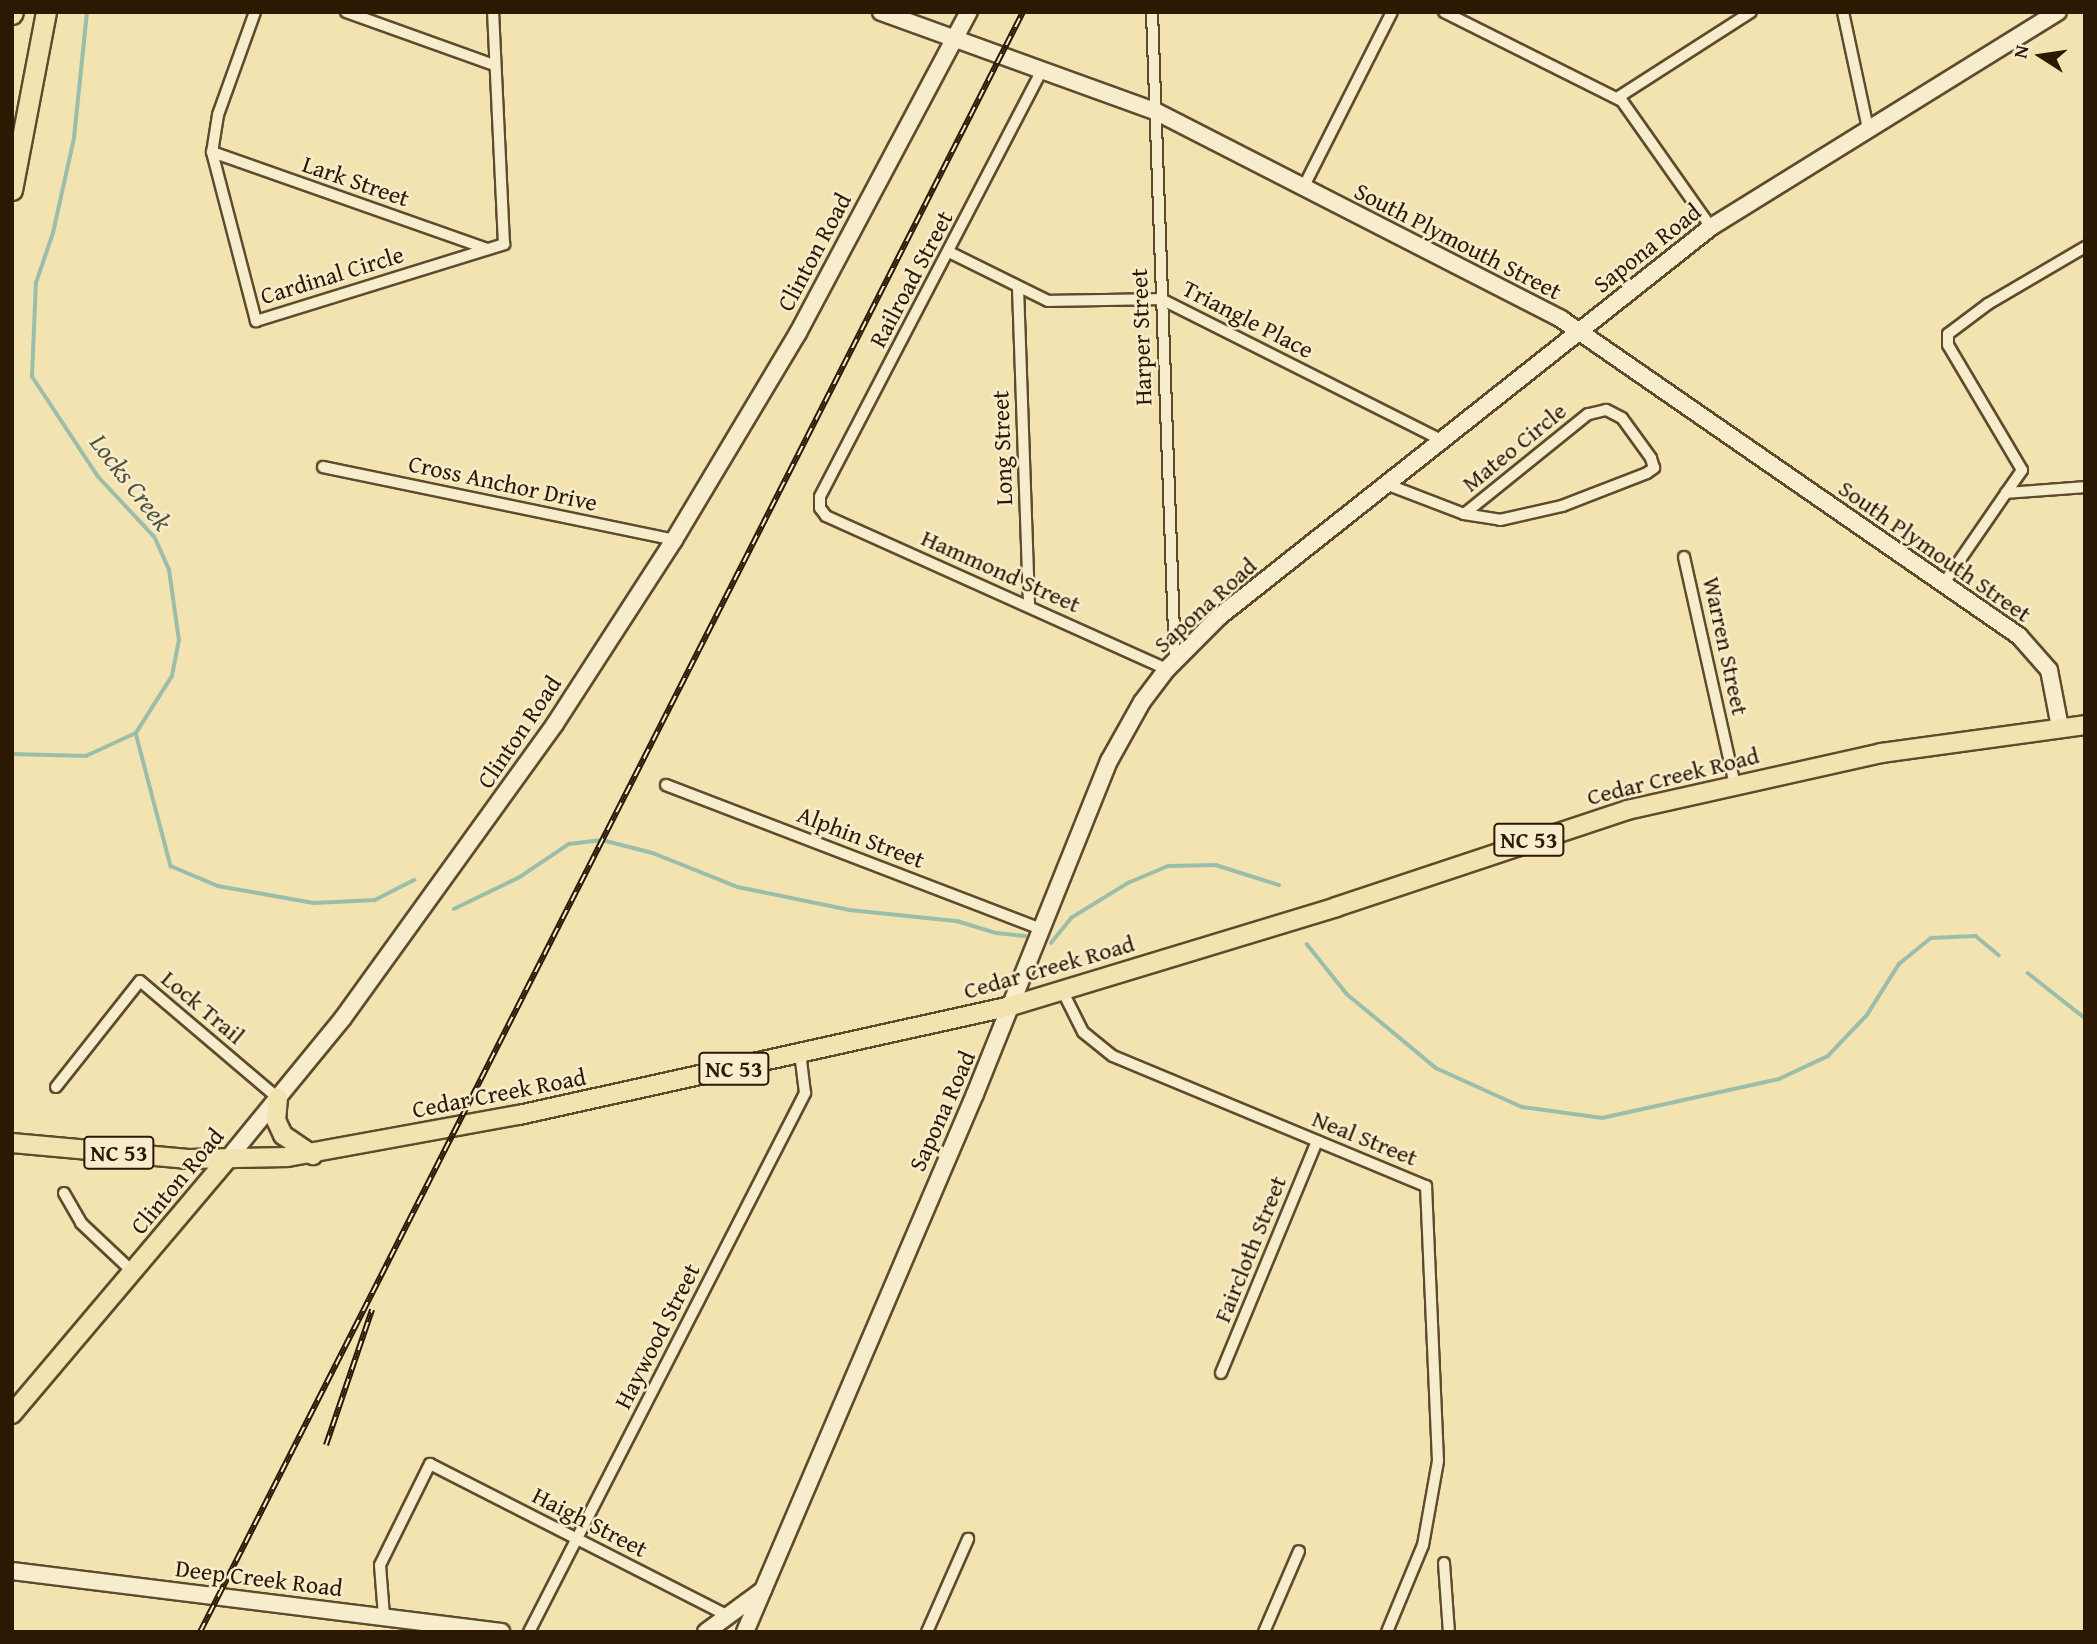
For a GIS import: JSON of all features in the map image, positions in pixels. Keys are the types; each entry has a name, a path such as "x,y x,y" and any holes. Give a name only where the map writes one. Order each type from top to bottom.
{"highway":[{"path":"12,190 46,12"}],"main road":[{"name":"Cedar Creek Road","path":"12,1143 226,1161 313,1155 800,1055 1011,1006 1336,906 1601,818 1735,785 1907,749 2084,724"},
{"path":"278,1098 276,1120 283,1135 313,1155"},
{"name":"Clinton Road","path":"12,1414 226,1161"}],"street":[{"name":"Cardinal Circle","path":"255,12 218,115 212,152 256,321 487,249"},
{"path":"346,12 494,65"},
{"path":"487,249 504,244 493,12"},
{"name":"South Plymouth Street","path":"881,12 1155,111 1579,330 1944,583 2036,652 2049,670 2060,727"},
{"name":"Clinton Road","path":"226,1161 278,1098 482,830 674,540 798,332 969,12"},
{"name":"Harper Street","path":"1152,12 1171,665"},
{"path":"1303,188 1392,12"},
{"path":"1444,12 1616,98 1711,226"},
{"path":"1616,98 1751,12"},
{"path":"1843,12 1868,129"},
{"name":"Sapona Road","path":"745,1632 1011,1006 1109,761 1142,702 1171,665 1220,615 1711,226 2059,12"},
{"name":"Railroad Street","path":"820,508 820,497 1042,70"},
{"name":"Lark Street","path":"212,152 487,249"},
{"path":"1944,583 2022,470 1948,345 1948,334 1988,304 2085,247"},
{"name":"Triangle Place","path":"949,252 1048,301 1161,299 1441,440"},
{"name":"Long Street","path":"1018,288 1029,606"},
{"name":"Mateo Circle","path":"1386,484 1464,514 1500,520 1562,506 1654,468 1651,458 1622,418 1606,410 1588,414 1464,514"},
{"name":"Cross Anchor Drive","path":"323,467 674,540"},
{"path":"2006,493 2085,487"},
{"name":"Hammond Street","path":"820,508 826,516 1029,606 1171,665"},
{"name":"Warren Street","path":"1684,557 1735,785"},
{"name":"Alphin Street","path":"666,785 1042,929"},
{"name":"Lock Trail","path":"56,1087 140,981 278,1098"},
{"name":"Neal Street","path":"1062,990 1083,1032 1113,1056 1426,1186 1438,1461 1423,1545 1387,1632"},
{"name":"Haywood Street","path":"529,1632 575,1537 805,1093 800,1055"},
{"name":"Faircloth Street","path":"1221,1373 1317,1141"},
{"path":"64,1194 81,1223 132,1271"},
{"name":"Haigh Street","path":"384,1616 380,1564 430,1464 730,1617"},
{"path":"927,1632 968,1539"},
{"path":"1264,1632 1299,1551"},
{"path":"1444,1563 1449,1632"},
{"name":"Deep Creek Road","path":"12,1571 501,1632"},
{"path":"706,1632 765,1589"}],"waterway":[{"name":"Locks Creek","path":"12,754 86,756 136,733 172,676 179,641 169,570 154,537 98,477 32,377 36,283 53,233 74,138 87,12"},
{"path":"136,733 171,866 218,886 314,903 375,900 414,880"},
{"path":"454,909 520,877 569,844 602,840 653,853 738,887 850,910 957,921 996,933 1025,936"},
{"path":"1051,943 1071,918 1128,883 1168,866 1216,865 1279,885"},
{"name":"Locks Creek","path":"12,907 12,916"},
{"path":"1307,944 1347,994 1436,1068 1522,1107 1602,1118 1779,1079 1828,1056 1867,1015 1899,964 1931,938 1976,936 1999,955"},
{"path":"2028,973 2085,1018"}],"railway":[{"path":"200,1632 1023,12"},
{"path":"326,1445 372,1310"}]}
